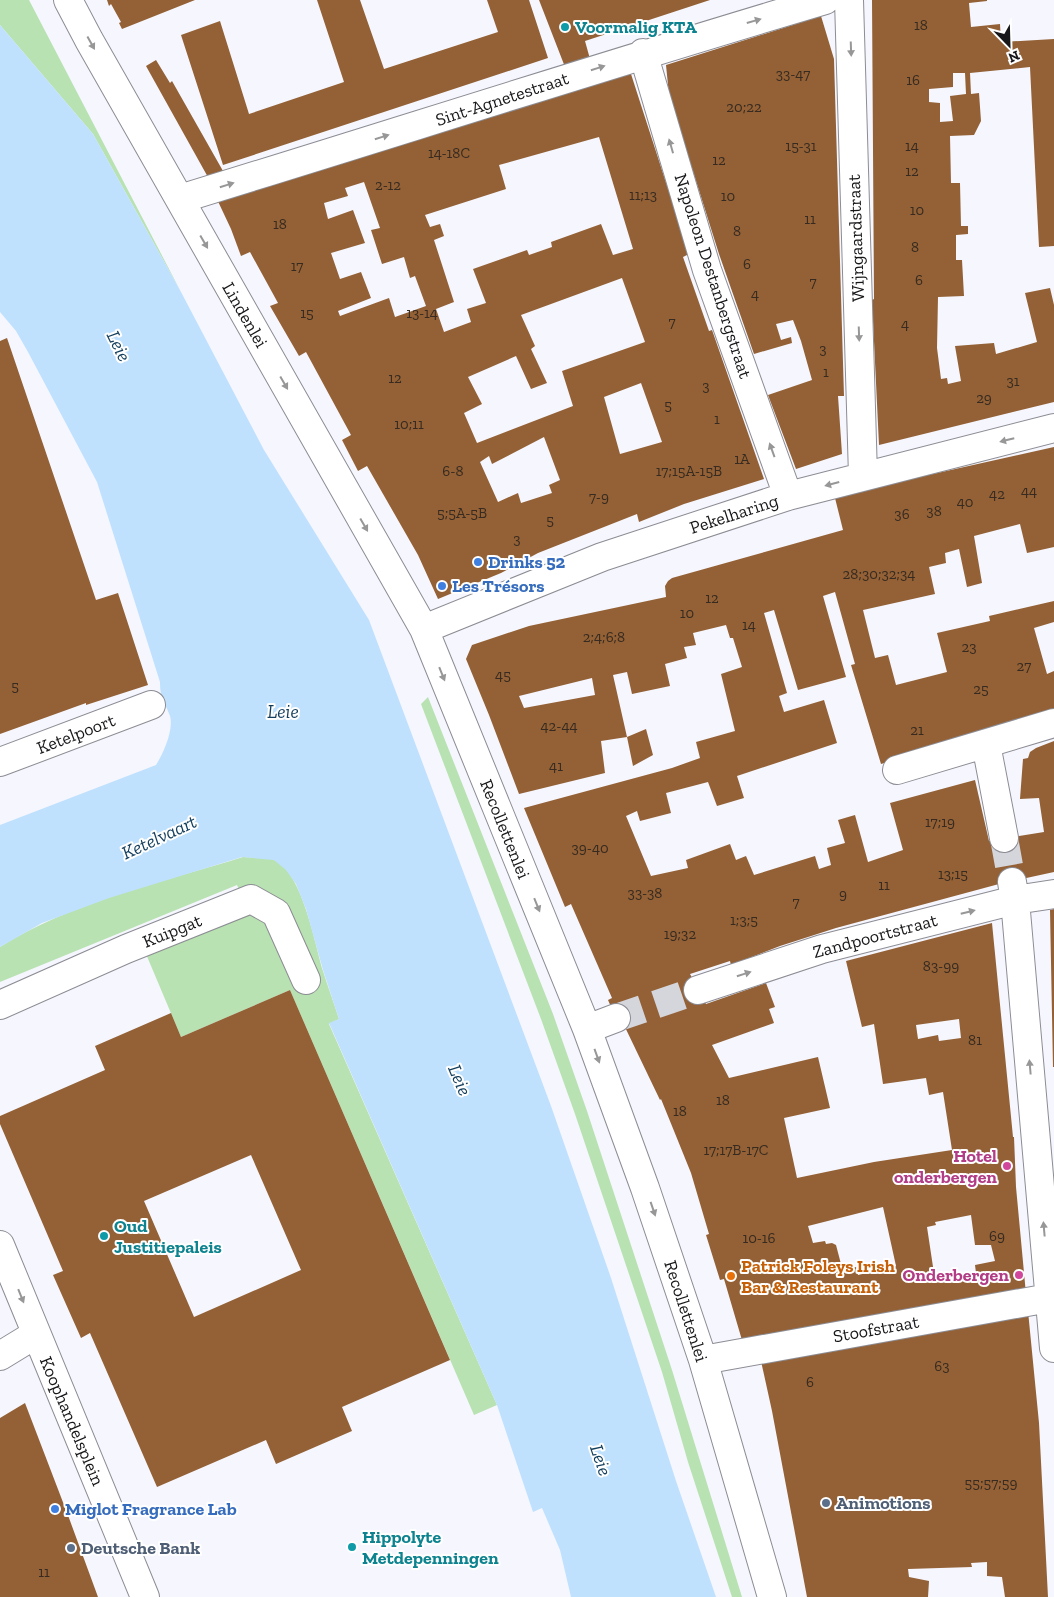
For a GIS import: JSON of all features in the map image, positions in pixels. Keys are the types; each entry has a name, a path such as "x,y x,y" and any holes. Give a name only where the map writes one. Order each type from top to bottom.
{"street":[{"name":"Lindenlei","path":"68,0 424,629"},
{"name":"Sint-Agnetestraat","path":"180,199 485,105 644,53 825,0"},
{"name":"Wijngaardstraat","path":"849,0 862,476"},
{"name":"Napoleon Destanbergstraat","path":"644,53 707,270 788,496"},
{"name":"Pekelharing","path":"424,629 602,557 788,496 1054,428"},
{"name":"Recollettenlei","path":"424,629 587,1029 645,1188 703,1360 772,1597"},
{"name":"Ketelpoort","path":"0,762 151,705"},
{"path":"897,770 1054,724"},
{"path":"986,744 1004,838"},
{"path":"1014,891 1054,1348"},
{"name":"Zandpoortstraat","path":"698,990 822,949 1014,891 1054,894"},
{"name":"Kuipgat","path":"0,1005 126,949 251,899 276,913 306,980"},
{"path":"587,1029 616,1018"},
{"name":"Koophandelsplein","path":"0,1245 145,1597"},
{"name":"Stoofstraat","path":"703,1360 1050,1298"},
{"path":"0,1356 36,1334"}],"green space":[{"path":"0,0 29,0 181,292 93,134 0,25"},
{"path":"428,697 553,1014 587,1111 672,1370 742,1597 732,1597 688,1462 662,1372 575,1114 541,1019 421,704"},
{"path":"243,857 274,860 284,867 300,893 339,1019 329,1024 497,1405 474,1415 290,990 181,1037 146,954 248,911 237,885 0,982 0,947 28,931 87,905"}],"water":[{"name":"Leie","path":"0,25 93,134 181,292 264,450 369,620 551,1106 611,1278 676,1481 716,1597 571,1597 560,1550 542,1508 533,1512 497,1405 329,1023 339,1019 306,909 296,884 286,870 274,860 242,857 109,898 42,923 0,947 0,825 156,765 167,742 171,722 97,482 28,352 16,331 0,312"}],"building":[{"path":"107,0 195,0 122,29 119,23 121,22 111,4 109,6"},
{"path":"317,0 360,0 384,69 498,32 487,0 529,0 548,58 223,165 181,35 220,21 249,114 344,82"},
{"path":"539,0 710,0 585,41 590,59 565,67"},
{"path":"872,0 987,0 969,3 971,27 1000,24 1001,42 1054,39 1054,246 1039,247 1030,67 970,73 971,94 979,93 981,121 974,135 950,136 951,183 960,183 961,226 968,226 968,234 956,235 956,260 962,260 964,296 938,297 937,348 941,379 947,378 948,384 961,381 955,346 994,343 996,354 1037,342 1025,293 1050,288 1054,305 1054,402 879,445 872,300 874,299","holes":["953,73 965,73 966,94 950,96 953,121 940,122 940,103 929,102 929,89 953,87"]},
{"path":"821,16 834,59 844,396 838,396 842,454 796,469 768,395 812,380 801,341 793,320 776,324 781,340 791,337 792,343 754,354 719,254 669,95 666,65"},
{"path":"156,60 170,83 172,81 223,171 209,179 146,66"},
{"path":"631,74 689,254 683,257 709,331 712,330 764,479 684,504 639,522 637,514 538,553 501,573 438,599 418,555 367,466 358,471 342,440 351,435 306,352 299,356 270,306 278,303 250,252 241,256 215,195","holes":["599,137 633,249 613,255 601,224 551,242 552,247 529,255 527,250 473,269 486,303 467,309 471,322 444,332 436,309 454,302 434,240 444,236 440,224 430,227 425,215 506,189 499,165","364,182 380,228 371,230 382,264 404,257 410,278 415,276 426,306 395,317 389,298 340,316 338,311 371,298 361,272 340,279 331,253 365,243 353,210 328,219 324,203 348,196 345,188","622,278 645,342 562,371 573,406 477,443 464,413 482,404 468,377 516,356 531,389 547,383 531,349 535,346 521,315","641,383 662,442 620,454 604,397","544,437 560,480 549,485 552,493 521,503 518,493 498,502 480,462 489,456 492,464"]},
{"path":"7,338 96,600 118,593 148,685 86,705 86,703 0,734 0,341"},
{"path":"1054,447 1054,547 1027,553 1020,524 974,536 982,583 967,587 959,549 945,553 946,563 929,567 935,594 863,610 875,658 888,655 896,685 947,672 937,633 990,621 989,616 1054,601 1054,622 1034,628 1047,674 1054,671 1054,713 881,764 851,665 855,664 835,592 823,596 846,677 798,690 774,610 764,613 787,693 779,696 784,712 824,700 837,743 737,776 744,798 717,806 708,782 666,793 671,813 640,821 637,811 626,816 651,876 688,868 686,860 730,844 736,860 746,856 754,875 815,856 819,869 831,865 827,848 845,843 838,820 855,815 868,862 903,850 890,803 975,780 989,841 1044,832 1039,798 1020,799 1023,759 1028,758 1030,752 1036,748 1054,741 1054,872 999,884 836,928 780,946 731,965 730,961 690,974 706,1004 766,983 775,1007 769,1009 774,1023 712,1045 729,1078 818,1057 830,1108 784,1118 797,1178 874,1162 952,1150 943,1092 929,1095 926,1078 883,1084 874,1024 862,1027 846,961 992,923 1014,1137 1016,1187 1026,1294 744,1347 724,1279 720,1280 706,1235 709,1234 691,1173 661,1099 623,1023 619,1025 608,1000 612,998 571,904 565,907 524,808 672,768 700,758 696,742 735,731 721,674 742,667 733,638 730,638 726,625 693,633 696,645 684,647 687,658 665,664 670,686 632,694 627,672 613,675 627,737 601,741 605,773 519,794 466,659 472,645 529,626 666,597 665,586 672,578 843,530 835,498 879,486","holes":["592,678 595,695 524,708 519,696","959,1019 961,1038 939,1041 938,1035 918,1039 916,1025","883,1207 896,1266 858,1275 856,1267 846,1270 844,1263 841,1264 836,1245 832,1243 826,1244 825,1241 813,1243 808,1226","971,1215 975,1245 991,1245 995,1261 975,1265 976,1273 935,1280 927,1227 936,1225 935,1222"]},
{"path":"646,729 653,755 633,766 627,737"},
{"path":"1054,909 1054,1067 1053,1067 1050,910"},
{"name":"Oud Justitiepaleis","path":"290,990 450,1360 342,1407 352,1431 276,1464 266,1440 157,1487 90,1333 81,1338 53,1275 63,1271 0,1124 0,1116 105,1070 95,1046 171,1013 181,1037","holes":["251,1155 301,1270 194,1317 144,1201"]},
{"path":"1028,1311 1039,1423 1048,1597 1005,1597 1002,1577 987,1576 987,1562 971,1563 972,1567 908,1569 909,1577 929,1581 928,1597 807,1597 761,1361"},
{"path":"25,1403 98,1597 0,1597 0,1418"}],"tunnel":[{"path":"1004,838 1012,882"},
{"path":"616,1018 698,990"}],"place":[{"name":"Voormalig KTA","path":"565,27"},
{"name":"Drinks 52","path":"478,562"},
{"name":"Les Trésors","path":"442,586"},
{"name":"Hotel onderbergen","path":"1007,1166"},
{"name":"Oud Justitiepaleis","path":"104,1236"},
{"name":"Onderbergen","path":"1019,1275"},
{"name":"Patrick Foleys Irish Bar & Restaurant","path":"731,1276"},
{"name":"Animotions","path":"826,1503"},
{"name":"Miglot Fragrance Lab","path":"55,1509"},
{"name":"Hippolyte Metdepenningen","path":"352,1547"},
{"name":"Deutsche Bank","path":"71,1548"}],"water label":[{"name":"Ketelvaart","path":"159,837"}]}
